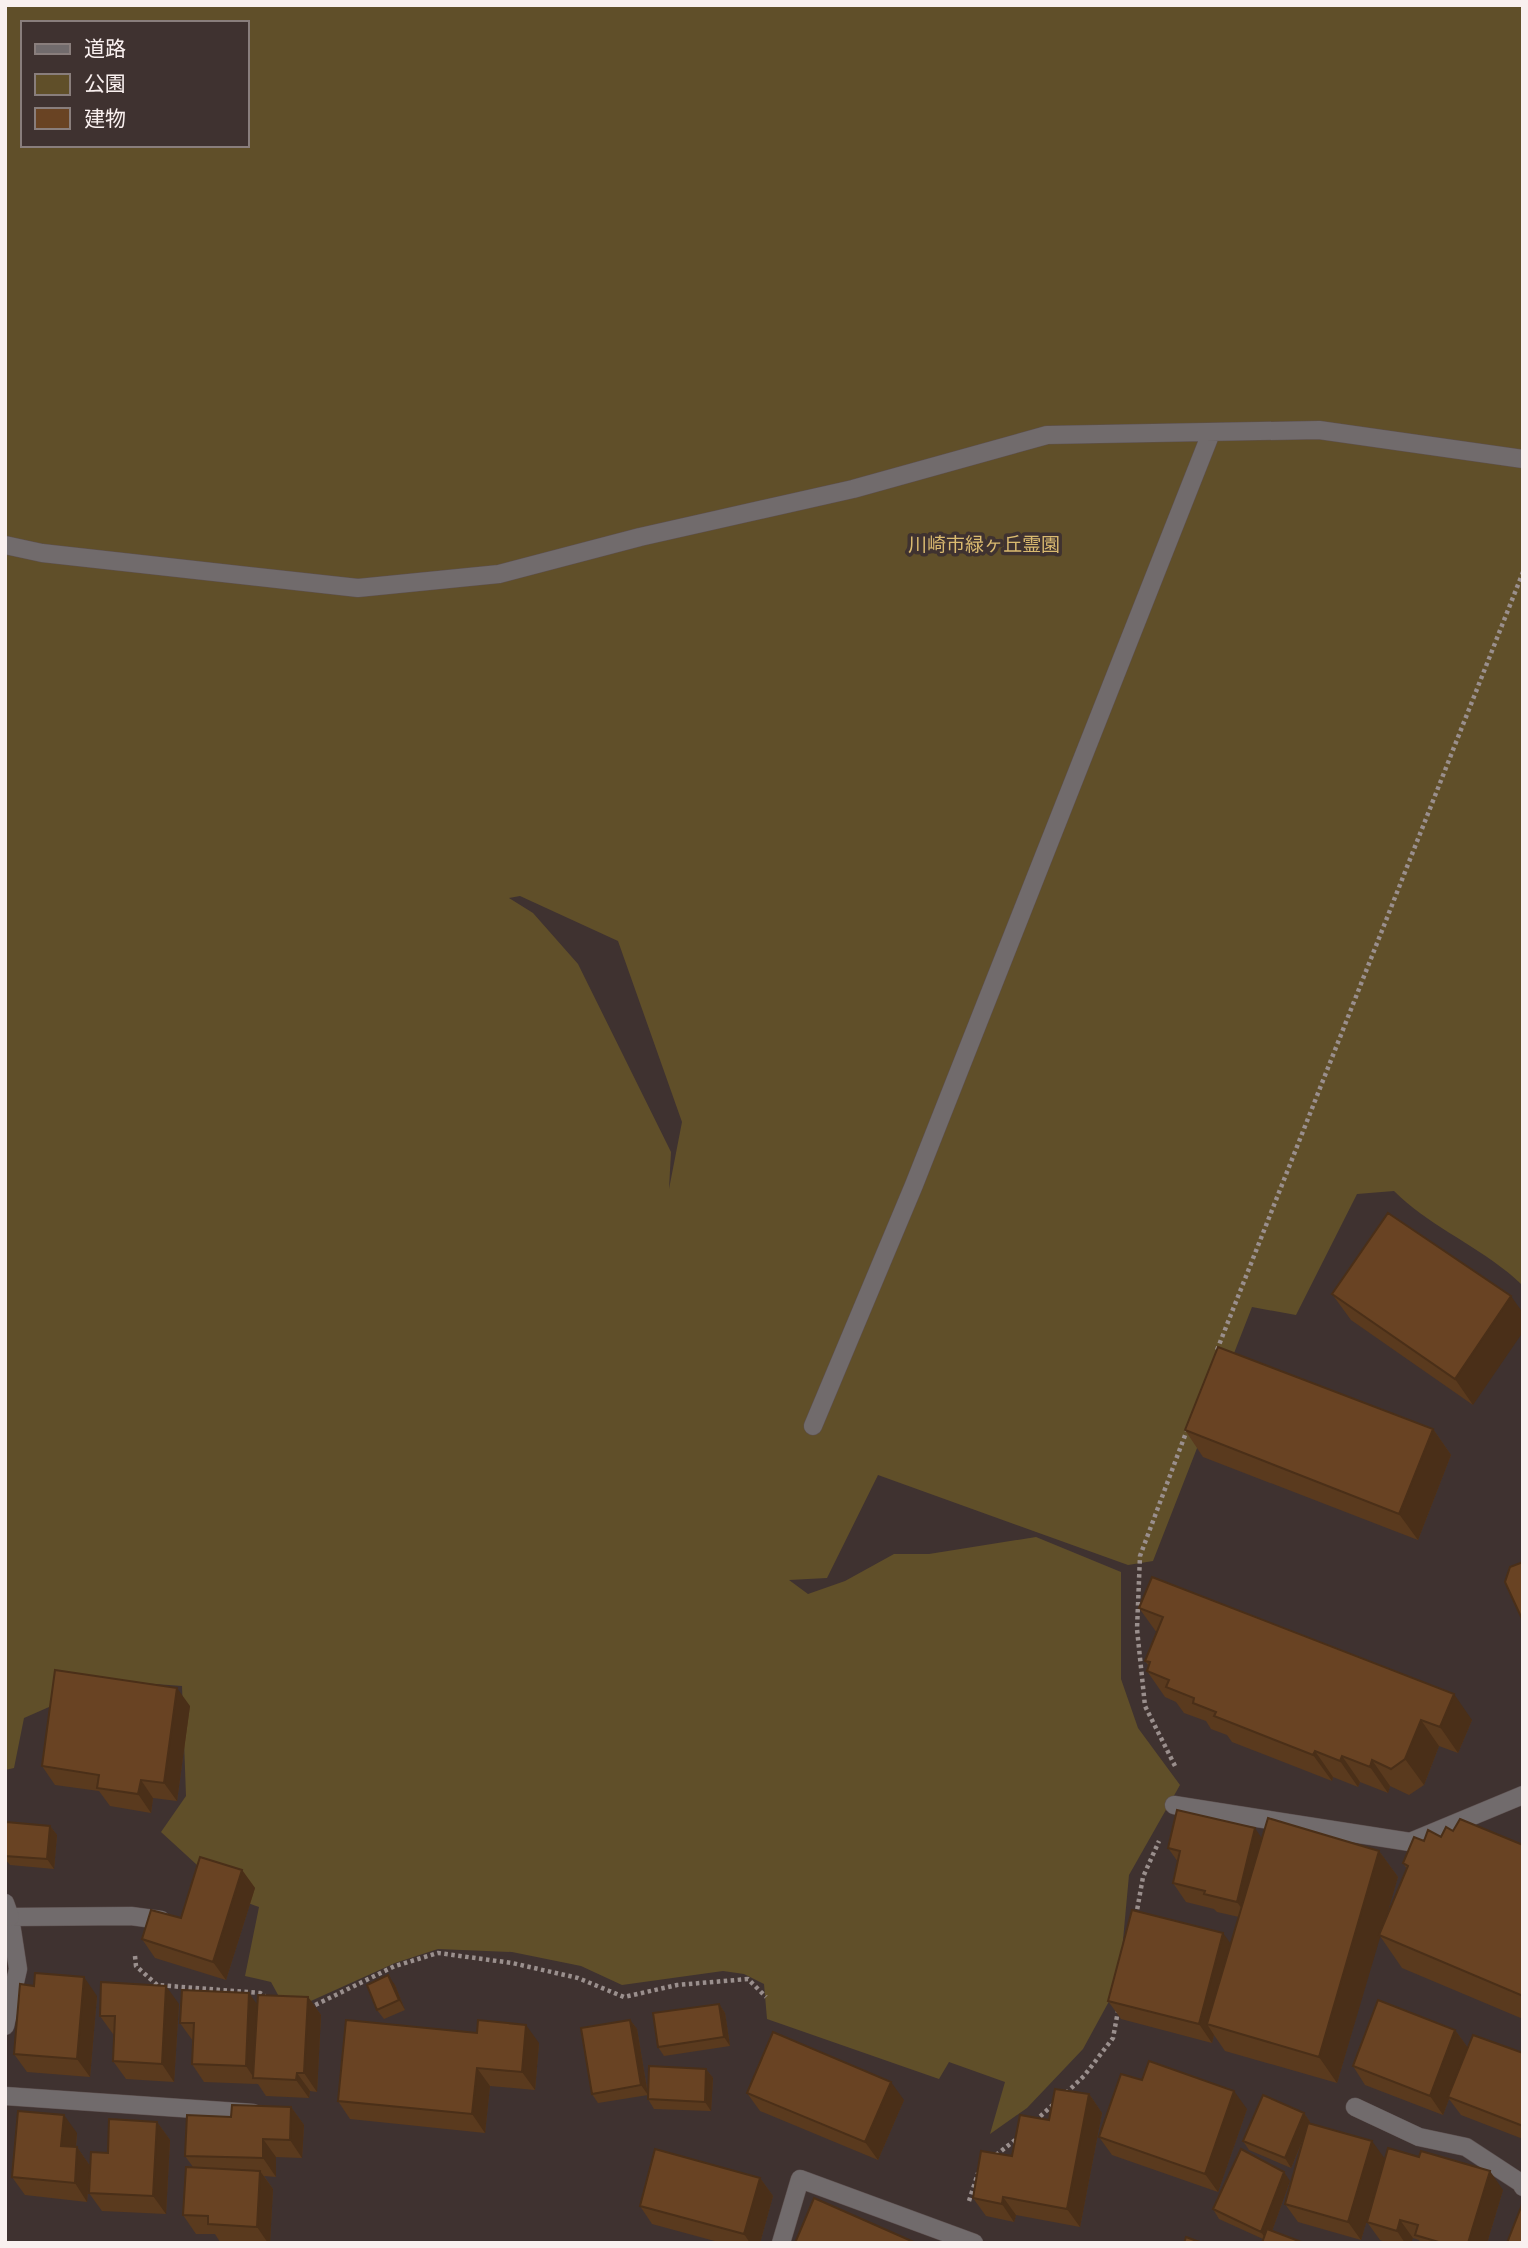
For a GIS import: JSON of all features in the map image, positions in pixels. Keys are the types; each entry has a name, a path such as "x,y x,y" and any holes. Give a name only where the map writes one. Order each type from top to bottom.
{"street":[{"path":"5,545 42,552 358,588 499,574 639,537 853,489 1047,435 1320,430 1523,459"},
{"path":"813,1426 914,1185 1211,433"},
{"path":"1182,1807 1410,1842 1523,1795"},
{"path":"5,2026 18,1969 8,1910 161,1920"},
{"path":"5,2096 261,2113"},
{"path":"1355,2107 1419,2137 1466,2147 1521,2183 1523,2187"},
{"path":"781,2243 800,2179 974,2243"}],"path":[{"path":"1216,1353 1523,572"},
{"path":"1135,1922 1143,1877 1182,1807 1179,1774 1145,1706 1137,1629 1140,1556 1188,1429"},
{"path":"131,1916 136,1966 157,1985 260,1993 270,2000"},
{"path":"305,2010 395,1966 438,1953 512,1963 578,1978 624,1997 677,1985 748,1979 766,1997"},
{"path":"1030,2126 1084,2076 1112,2038 1120,1998"},
{"path":"992,2158 1020,2135"},
{"path":"957,2236 981,2163"}],"green space":[{"name":"川崎市緑ヶ丘霊園","path":"5,5 1523,5 1523,1286 1492,1260 1425,1217 1394,1191 1357,1194 1296,1315 1252,1307 1153,1561 1128,1565 878,1475 827,1578 789,1580 808,1594 845,1581 894,1554 929,1554 1036,1537 1121,1572 1121,1679 1138,1728 1180,1785 1129,1875 1119,1983 1083,2049 1027,2108 990,2134 1005,2082 949,2062 939,2079 767,2019 764,1984 744,1974 723,1971 622,1985 581,1966 512,1952 438,1949 395,1963 302,2005 283,2004 271,1982 245,1976 259,1907 232,1897 161,1832 186,1796 182,1686 88,1679 74,1696 24,1718 14,1768 5,1770","holes":["520,896 618,941 682,1122 669,1189 671,1152 578,964 533,913 509,898"]}],"building":[{"path":"1388,1213 1511,1296 1455,1379 1332,1294"},
{"path":"1218,1347 1433,1429 1399,1514 1185,1430"},
{"path":"1523,1562 1523,1621 1505,1582 1510,1567"},
{"path":"1152,1577 1454,1694 1440,1727 1421,1720 1405,1759 1391,1769 1372,1760 1370,1767 1342,1756 1340,1761 1315,1751 1313,1755 1214,1716 1216,1712 1193,1703 1194,1698 1166,1687 1169,1680 1147,1671 1150,1662 1145,1661 1163,1617 1139,1608"},
{"path":"55,1670 177,1688 164,1783 141,1780 138,1794 97,1788 99,1775 42,1766"},
{"path":"1177,1810 1255,1828 1237,1902 1173,1883 1180,1851 1168,1848"},
{"path":"1268,1818 1379,1851 1319,2057 1207,2024"},
{"path":"1460,1819 1523,1845 1523,1996 1379,1935 1408,1866 1403,1863 1414,1837 1424,1841 1428,1830 1441,1837 1446,1827 1453,1831"},
{"path":"6,1822 50,1826 47,1859 5,1856"},
{"path":"200,1857 242,1870 213,1962 142,1939 151,1910 181,1918"},
{"path":"1132,1910 1223,1933 1199,2024 1108,2001"},
{"path":"35,1973 84,1977 77,2059 14,2054 20,1984 34,1986"},
{"path":"388,1975 399,2000 377,2010 367,1985"},
{"path":"101,1982 166,1986 162,2064 113,2061 115,2016 100,2016"},
{"path":"182,1990 249,1993 246,2066 192,2064 194,2023 180,2023"},
{"path":"258,1995 308,1997 304,2073 297,2073 296,2080 253,2078"},
{"path":"1378,2000 1455,2030 1430,2096 1353,2066"},
{"path":"719,2004 724,2037 658,2047 653,2013"},
{"path":"346,2020 477,2033 478,2020 526,2025 522,2072 477,2068 472,2114 338,2101"},
{"path":"630,2020 641,2085 592,2094 581,2028"},
{"path":"773,2032 891,2082 865,2142 747,2093"},
{"path":"1473,2035 1523,2053 1523,2126 1448,2097"},
{"path":"1149,2061 1234,2091 1205,2174 1099,2137 1121,2074 1142,2080"},
{"path":"649,2066 706,2069 705,2102 648,2099"},
{"path":"1055,2089 1089,2094 1067,2209 1003,2197 1002,2204 973,2198 981,2151 1012,2156 1020,2115 1049,2120"},
{"path":"1263,2095 1304,2113 1285,2158 1243,2141"},
{"path":"232,2105 291,2107 290,2140 263,2139 263,2158 185,2156 187,2115 231,2117"},
{"path":"18,2111 64,2115 61,2146 77,2147 75,2183 12,2177"},
{"path":"109,2119 157,2122 153,2196 89,2193 91,2152 108,2153"},
{"path":"1308,2123 1372,2141 1348,2222 1285,2204"},
{"path":"1388,2148 1419,2157 1421,2151 1490,2171 1468,2243 1442,2243 1415,2235 1418,2225 1400,2220 1397,2231 1367,2222"},
{"path":"655,2149 760,2178 744,2234 640,2206"},
{"path":"1241,2149 1284,2172 1261,2232 1213,2209"},
{"path":"186,2167 260,2171 257,2227 208,2224 208,2216 183,2215"},
{"path":"814,2198 916,2243 795,2243"},
{"path":"1523,2202 1523,2243 1507,2243"},
{"path":"1267,2229 1304,2243 1262,2243"},
{"path":"1186,2237 1202,2243 1184,2243"}]}
